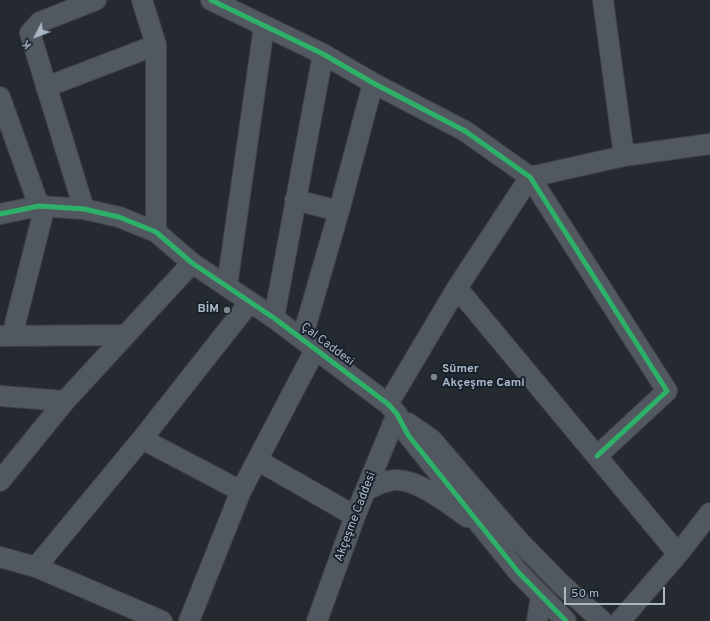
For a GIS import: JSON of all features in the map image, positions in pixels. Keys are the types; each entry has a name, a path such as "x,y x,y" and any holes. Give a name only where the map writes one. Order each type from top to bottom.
{"street":[{"path":"84,209 30,33 40,22 96,0"},
{"path":"142,0 156,45 156,232"},
{"path":"211,0 264,27 323,54 465,131 530,177 667,391 596,456"},
{"path":"604,0 624,156"},
{"path":"227,286 264,27"},
{"path":"46,87 156,45"},
{"path":"274,318 323,54"},
{"path":"189,621 241,491 257,460 309,344 339,211 373,82"},
{"path":"0,97 5,128 42,206 6,336 125,335"},
{"path":"530,177 624,156 710,144"},
{"name":"Akçeşme Caddesi","path":"318,621 365,491 392,409 456,288 530,177"},
{"path":"295,200 339,211"},
{"name":"Çal Caddesi","path":"0,214 42,206 84,209 119,217 156,232 192,263 274,318 392,409 408,435 519,573 566,621"},
{"path":"0,481 65,401 192,263"},
{"path":"456,288 678,554"},
{"path":"36,568 142,439 250,302"},
{"path":"0,396 65,401"},
{"path":"392,409 432,440 518,540 561,584 602,621"},
{"path":"142,439 241,491"},
{"path":"257,460 355,516"},
{"path":"365,491 379,484 394,480 408,482 434,495 485,530"},
{"path":"620,621 678,554 710,513"},
{"path":"0,557 36,568 162,621"},
{"path":"537,621 540,596"}],"cycle path":[{"path":"211,0 323,54 373,83 465,131 530,177 667,391 597,456"},
{"path":"0,214 39,206 84,209 119,217 156,232 192,263 274,318 388,404 397,414 408,435 519,573 566,621"}],"place":[{"name":"BİM","path":"227,310"},
{"name":"Sümer Akçeşme Cami","path":"434,377"}]}
